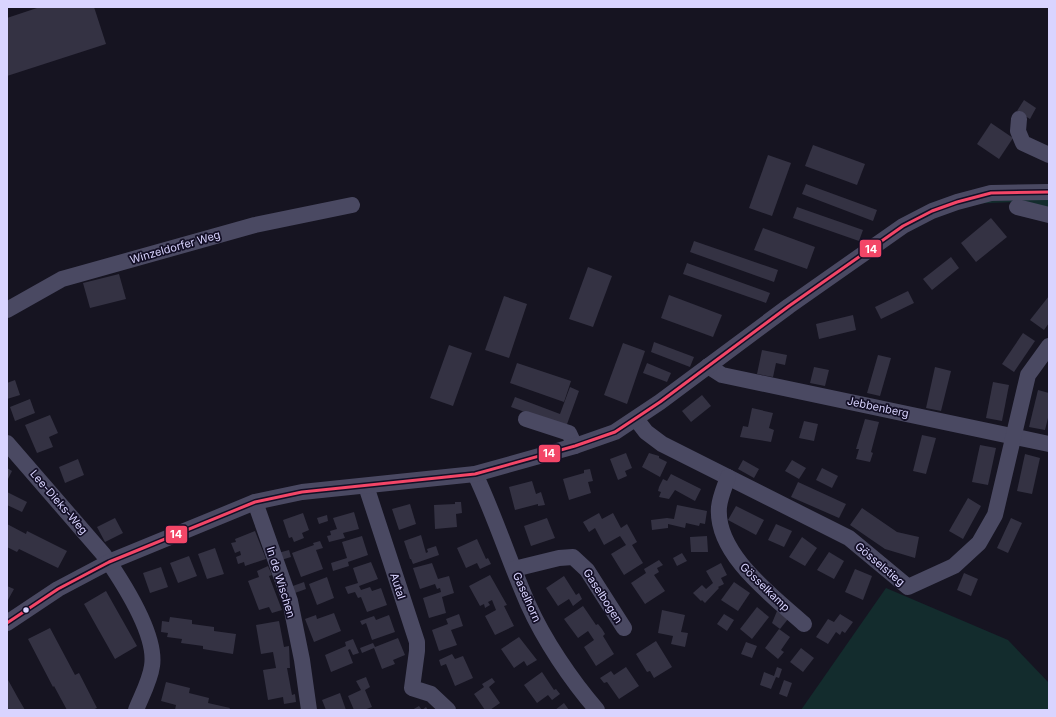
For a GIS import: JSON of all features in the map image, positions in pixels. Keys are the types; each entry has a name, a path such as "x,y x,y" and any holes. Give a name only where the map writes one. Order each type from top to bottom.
{"street":[{"path":"1019,119 1018,131 1023,143 1049,155"},
{"path":"7,624 58,589 109,562 255,502 302,492 475,474 575,446 615,432 636,419 868,249 903,226 932,211 957,202 991,193 1049,192"},
{"name":"Winzeldorfer Weg","path":"7,310 62,279 255,225 352,205"},
{"path":"1018,207 1049,215"},
{"name":"Gösselstieg","path":"636,419 646,432 662,444 849,538 908,587 954,566 979,543 995,515 1028,375 1049,346"},
{"name":"Jebbenberg","path":"708,366 722,375 1049,444"},
{"path":"526,419 569,433 575,446"},
{"name":"Lee-Dieks-Weg","path":"7,443 91,538 119,577 143,623 152,647 152,667 136,710"},
{"name":"Gaselhorn","path":"475,474 528,604 547,639 584,695 598,710"},
{"name":"Gösselkamp","path":"728,477 719,507 723,532 735,558 755,579 804,624"},
{"name":"Autal","path":"366,486 417,642 412,688 431,694 448,710"},
{"name":"In de Wischen","path":"255,502 290,601 302,660 308,710"},
{"name":"Gaselbogen","path":"514,569 560,558 573,557 587,570 624,628"}],"green space":[{"path":"1049,199 1049,209 1014,202 967,204 980,201"},
{"path":"886,588 1008,640 1049,683 1049,710 801,710"}],"building":[{"path":"40,7 94,7 106,44 7,76 7,18"},
{"path":"1024,100 1036,108 1030,119 1017,111"},
{"path":"991,123 1013,138 999,159 977,144"},
{"path":"813,145 865,164 857,185 805,166"},
{"path":"768,155 791,163 772,216 749,208"},
{"path":"806,184 877,210 873,221 802,194"},
{"path":"797,207 863,230 859,241 793,218"},
{"path":"991,218 1007,237 976,262 961,243"},
{"path":"763,228 815,247 807,269 754,250"},
{"path":"694,241 778,270 774,282 690,252"},
{"path":"951,257 959,268 932,290 923,279"},
{"path":"687,263 770,293 766,303 683,274"},
{"path":"588,267 612,276 593,327 569,319"},
{"path":"119,274 126,299 90,308 83,283"},
{"path":"908,291 914,303 881,319 875,307"},
{"path":"669,295 722,315 713,337 661,318"},
{"path":"504,296 527,304 509,358 485,350"},
{"path":"1049,296 1049,323 1044,330 1030,320"},
{"path":"853,315 856,330 819,339 816,324"},
{"path":"1023,333 1035,341 1014,372 1002,364"},
{"path":"654,342 694,357 690,367 651,352"},
{"path":"623,343 645,351 627,404 604,395"},
{"path":"449,345 472,353 453,406 430,398"},
{"path":"762,350 787,355 785,365 776,363 773,377 757,374"},
{"path":"878,355 891,358 880,396 867,393"},
{"path":"517,363 571,381 564,402 510,383"},
{"path":"647,363 671,373 667,382 643,373"},
{"path":"814,367 829,370 825,386 810,383"},
{"path":"935,367 951,371 941,411 926,408"},
{"path":"15,380 20,395 7,399 7,383"},
{"path":"993,382 1009,385 1002,421 986,418"},
{"path":"570,387 579,391 566,427 511,407 515,397 560,414"},
{"path":"1038,390 1049,393 1049,414 1045,430 1029,427"},
{"path":"702,395 711,406 691,422 682,411"},
{"path":"30,399 35,413 15,421 10,407"},
{"path":"752,408 773,413 769,428 774,430 771,442 740,437 743,426 748,427"},
{"path":"50,415 58,433 49,437 53,447 37,453 25,425"},
{"path":"865,419 879,422 871,452 873,453 870,462 856,459 859,449 856,449"},
{"path":"804,421 818,424 814,441 799,438"},
{"path":"922,435 936,438 926,474 913,471"},
{"path":"980,445 996,448 988,485 972,482"},
{"path":"626,453 632,468 625,471 627,476 618,480 610,459"},
{"path":"649,453 659,456 659,458 667,462 660,477 642,467"},
{"path":"1025,454 1040,458 1032,494 1017,491"},
{"path":"78,459 84,475 65,483 59,467"},
{"path":"743,460 759,469 754,478 738,469"},
{"path":"792,460 806,468 799,479 785,471"},
{"path":"7,468 12,471 7,481"},
{"path":"822,468 838,476 832,488 816,480"},
{"path":"590,469 593,481 588,482 591,493 569,500 563,479 584,473 584,470"},
{"path":"671,474 701,489 695,501 675,490 669,499 659,497 661,492 658,491 663,479 667,481"},
{"path":"532,481 536,494 541,492 545,505 538,506 538,504 515,510 509,487"},
{"path":"798,482 846,504 839,518 791,497"},
{"path":"7,492 27,502 22,512 7,505"},
{"path":"968,498 981,506 963,539 949,531"},
{"path":"455,502 461,502 462,513 456,514 457,527 435,529 434,505 455,504"},
{"path":"410,504 416,524 399,530 392,509"},
{"path":"677,505 707,511 705,524 700,523 699,526 686,523 685,528 668,524 668,528 652,530 651,520 667,518 674,519"},
{"path":"736,506 764,520 756,535 728,520"},
{"path":"862,508 897,532 919,537 915,558 885,549 850,525"},
{"path":"354,512 359,529 343,533 345,538 329,542 327,536 331,535 330,531 337,529 333,518"},
{"path":"303,513 309,530 302,533 304,538 294,542 292,537 289,538 283,520"},
{"path":"599,513 602,519 613,513 621,528 627,524 637,542 632,545 643,563 624,575 611,554 626,545 620,536 604,545 595,528 589,532 583,522"},
{"path":"327,515 328,521 319,524 317,518"},
{"path":"115,518 123,533 105,542 97,527"},
{"path":"547,518 555,538 531,546 524,526"},
{"path":"1011,518 1022,523 1008,553 997,548"},
{"path":"7,524 26,534 27,531 67,551 58,568 19,549 17,552 7,547"},
{"path":"776,524 792,531 784,547 768,540"},
{"path":"255,531 266,559 245,566 244,562 238,564 236,557 241,555 240,551 235,553 231,543 236,542 235,539"},
{"path":"421,535 426,553 428,552 427,549 436,546 439,555 413,564 404,541"},
{"path":"362,536 368,555 348,562 349,566 333,571 331,563 347,558 342,542"},
{"path":"707,536 708,552 691,552 690,537"},
{"path":"802,537 817,548 805,566 789,557"},
{"path":"477,539 486,559 488,558 491,564 480,569 477,563 466,568 457,548"},
{"path":"320,541 323,548 316,550 323,569 301,577 292,553 314,545 313,543"},
{"path":"215,548 224,574 207,579 198,554"},
{"path":"289,550 291,557 281,560 278,553"},
{"path":"829,552 844,561 834,579 817,570"},
{"path":"682,553 687,561 677,566 673,558"},
{"path":"189,556 197,576 178,583 170,563"},
{"path":"659,560 663,565 657,568 659,572 654,575 665,591 645,604 631,583 646,573 644,569"},
{"path":"371,562 378,579 359,586 361,590 370,587 372,591 381,588 387,605 367,612 361,597 358,598 355,592 348,594 345,587 358,583 353,568"},
{"path":"432,563 438,579 449,576 454,593 442,597 446,613 429,618 423,598 441,592 440,588 437,589 435,584 420,589 413,568"},
{"path":"721,563 727,575 721,578 724,584 718,587 719,588 705,603 693,593 702,585 706,589 713,583 706,571"},
{"path":"268,566 272,575 269,576 282,610 272,613 269,607 259,610 248,581 259,577 257,571"},
{"path":"161,567 168,587 150,593 143,573"},
{"path":"855,569 872,576 863,600 845,592"},
{"path":"964,573 978,579 971,596 957,590"},
{"path":"490,575 507,605 504,606 514,626 495,635 485,616 496,610 492,600 488,602 490,605 485,608 484,604 480,606 469,586"},
{"path":"564,576 576,595 579,593 582,599 573,606 569,599 558,606 546,588"},
{"path":"327,577 334,598 317,605 309,584"},
{"path":"304,582 306,589 292,594 290,587"},
{"path":"734,582 750,593 738,611 721,600"},
{"path":"7,586 14,589 8,600 7,599"},
{"path":"106,591 137,646 115,659 84,604"},
{"path":"583,606 596,625 598,624 602,629 605,634 603,636 614,654 596,666 584,647 594,640 588,631 578,638 564,619"},
{"path":"757,607 769,617 752,639 740,629"},
{"path":"662,610 685,615 681,632 688,633 685,647 671,644 673,636 658,633"},
{"path":"777,611 788,619 780,629 772,623"},
{"path":"334,613 341,631 314,642 305,619 316,615 317,619"},
{"path":"459,614 463,626 451,630 457,645 439,651 432,630 448,624 446,619"},
{"path":"724,614 734,620 727,631 717,624"},
{"path":"840,614 853,622 845,633 842,631 840,635 836,632 828,644 816,637 828,619 834,622"},
{"path":"389,615 395,632 372,640 366,623 362,625 360,621 374,616 376,620"},
{"path":"170,617 192,620 192,624 214,627 214,631 236,634 233,654 203,649 203,646 181,643 182,639 167,637 168,633 161,632 162,621 169,622"},
{"path":"279,621 284,647 289,646 290,668 287,668 292,695 295,694 296,702 284,704 283,697 268,700 263,670 276,668 273,652 261,654 256,625"},
{"path":"50,628 75,675 79,673 97,708 92,710 67,710 54,686 53,687 28,639"},
{"path":"779,629 790,637 781,650 784,652 778,659 765,648"},
{"path":"519,637 537,660 527,666 524,661 514,668 501,649"},
{"path":"398,638 405,655 393,660 395,664 382,669 374,648 362,653 360,648 373,643 375,647"},
{"path":"353,639 359,653 353,655 350,649 348,650 353,663 331,672 325,655 346,646 345,642"},
{"path":"656,641 672,667 654,678 650,671 647,672 636,654"},
{"path":"746,642 757,646 752,658 741,654"},
{"path":"801,648 814,658 803,672 790,662"},
{"path":"452,654 455,659 463,656 473,678 455,686 446,664 441,666 439,660"},
{"path":"626,667 639,686 619,699 607,682 604,683 600,678 611,671 614,675"},
{"path":"777,667 782,669 779,678 776,677 771,689 760,685 764,672 774,676"},
{"path":"542,672 554,690 556,689 560,694 552,700 548,695 537,703 524,685"},
{"path":"366,677 370,687 365,690 372,707 364,710 354,710 348,696 361,690 356,681"},
{"path":"7,678 18,698 25,710 7,710"},
{"path":"492,678 495,682 489,687 500,703 490,710 485,710 474,694 484,687 482,684"},
{"path":"784,680 792,683 787,697 779,694"},
{"path":"166,682 190,688 189,693 209,698 208,703 230,708 229,710 175,710 176,705 161,701"},
{"path":"340,693 346,710 326,710 322,700"},
{"path":"564,703 569,710 555,710"},
{"path":"419,706 422,710 412,710"}],"transit line":[{"name":"14","path":"7,623 58,589 109,562 255,502 302,492 475,474 575,446 615,432 660,402 789,306 903,226 932,211 957,202 991,193 1049,192"}]}
